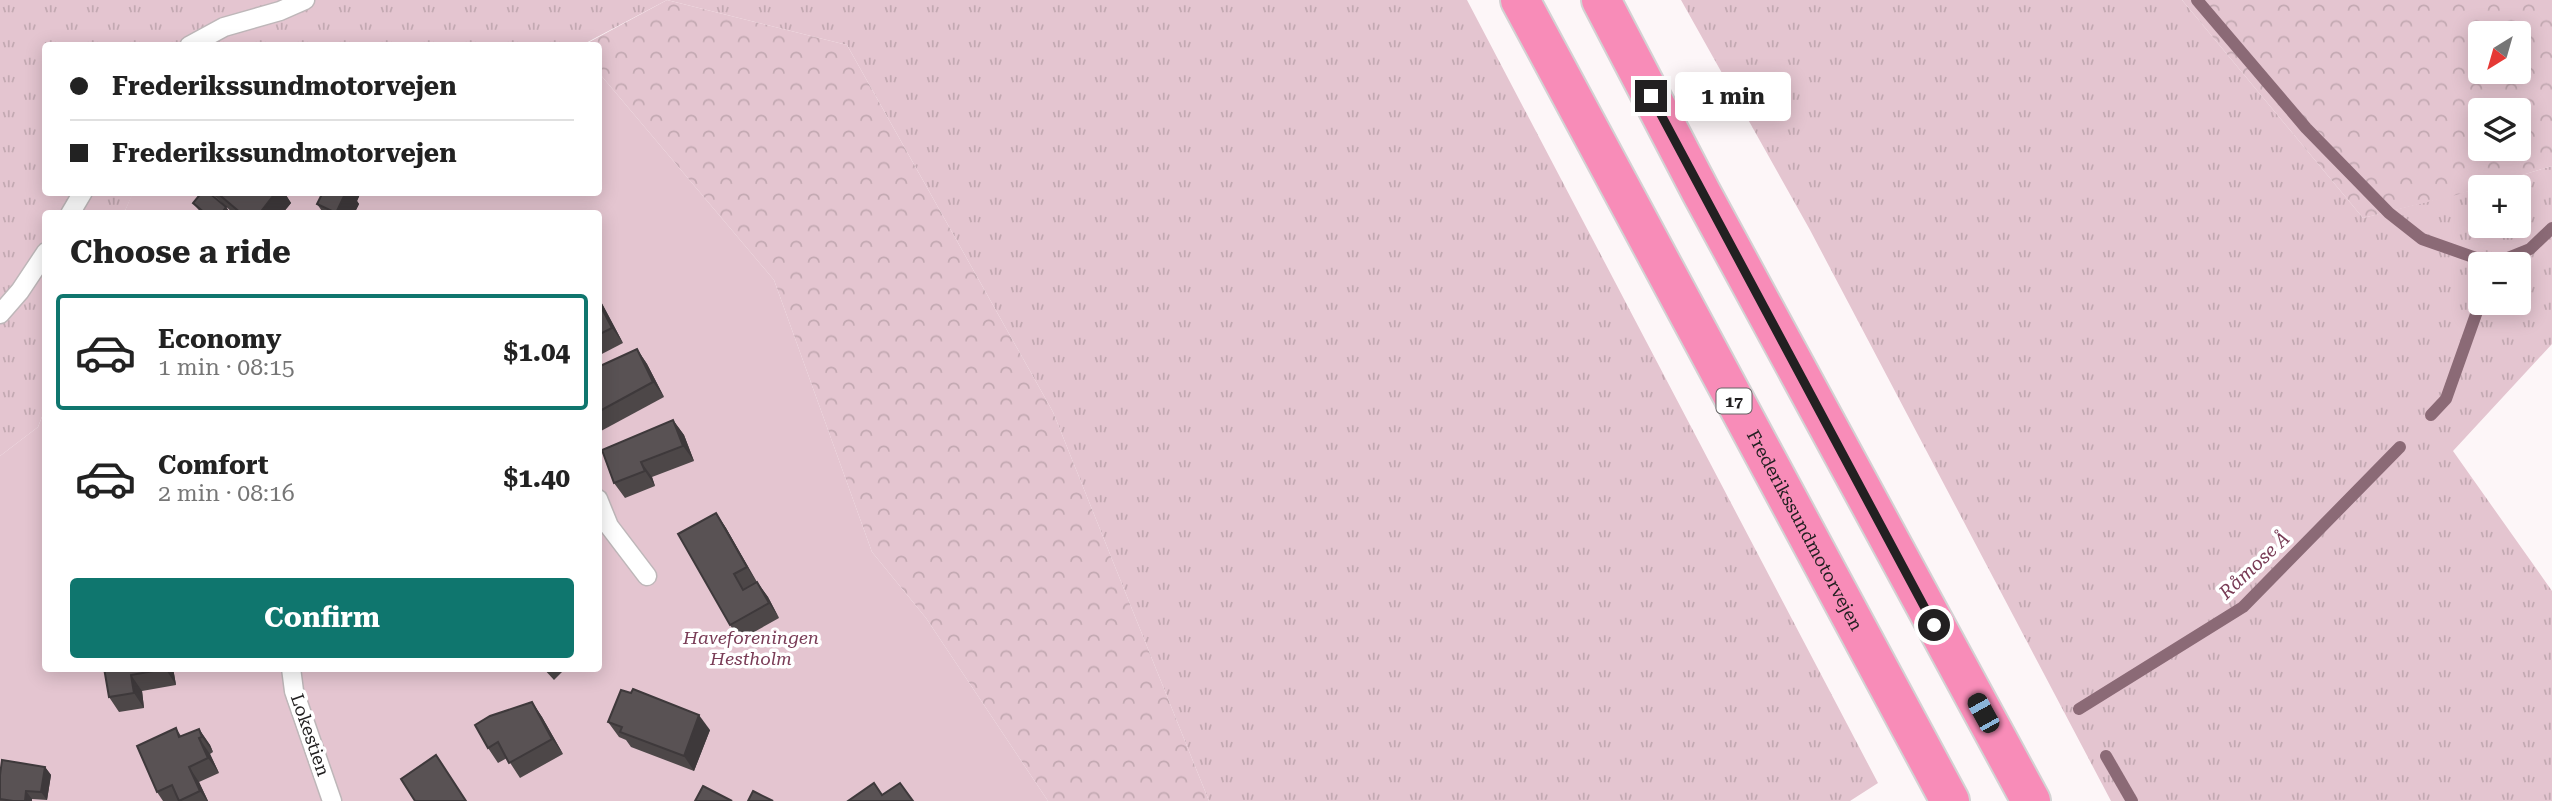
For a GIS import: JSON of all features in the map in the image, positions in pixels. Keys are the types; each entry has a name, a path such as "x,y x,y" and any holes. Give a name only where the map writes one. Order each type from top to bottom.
{"highway":[{"name":"Frederikssundmotorvejen","path":"1520,0 1950,801"},
{"path":"1601,0 1714,216 2031,801"}],"lane":[{"path":"196,42 224,27 280,11 305,0"},
{"path":"0,314 20,291 42,257"},
{"path":"602,509 609,526 648,576"},
{"name":"Lokestien","path":"292,672 294,691 332,801"}],"green space":[{"path":"0,0 667,0 588,42 42,42 42,196 132,196 125,210 42,210 42,417 38,427 0,456"},
{"path":"667,0 1467,0 1878,783 1850,801 1209,801 1053,412 847,45"},
{"path":"667,0 847,45 1053,412 1209,801 1048,801 926,618 872,552 774,280 602,77 602,42 589,42"},
{"path":"1681,0 2182,0 2363,218 2468,191 2468,238 2531,238 2531,175 2522,175 2552,166 2552,344 2453,451 2552,591 2552,801 2111,801 1810,230"},
{"path":"2182,0 2552,0 2552,166 2522,175 2468,175 2468,191 2363,218"},
{"name":"Haveforeningen Hestholm","path":"602,77 774,280 872,552 926,618 1048,801 0,801 0,456 38,427 42,417 42,672 602,672 602,210 125,210 131,196 602,196"}],"building":[{"path":"199,196 213,196 226,207 224,210 201,210 193,203"},
{"path":"221,196 273,196 262,210 237,210"},
{"path":"321,196 344,196 337,210 330,210 317,204"},
{"path":"602,309 612,328 602,333"},
{"path":"637,349 653,382 602,410 602,365"},
{"path":"673,420 683,446 641,462 645,471 614,483 602,450"},
{"path":"716,513 747,567 734,574 743,590 757,582 769,603 730,625 678,534"},
{"path":"105,672 148,672 131,675 134,693 109,697"},
{"path":"633,689 699,715 684,756 620,732 622,727 608,722 621,690 631,693"},
{"path":"532,702 552,739 509,763 498,742 488,748 475,725 490,716"},
{"path":"176,728 179,737 199,729 202,737 199,738 208,758 189,767 200,791 179,801 172,785 157,792 137,746"},
{"path":"436,755 466,801 415,801 401,779"},
{"path":"2,760 45,767 41,792 26,791 25,801 0,799"},
{"path":"874,783 882,795 900,783 913,801 848,801"},
{"path":"703,786 732,801 695,801"},
{"path":"753,791 773,801 748,801"}],"waterway":[{"path":"2197,0 2306,128 2389,213 2422,239 2468,255"},
{"path":"2523,252 2530,249 2552,228"},
{"name":"Råmose Å","path":"2431,415 2446,399 2476,315"},
{"name":"Råmose Å","path":"2079,709 2243,607 2400,447"},
{"path":"2106,756 2132,801"}],"route":[{"path":"1651,96 1934,625"}]}
